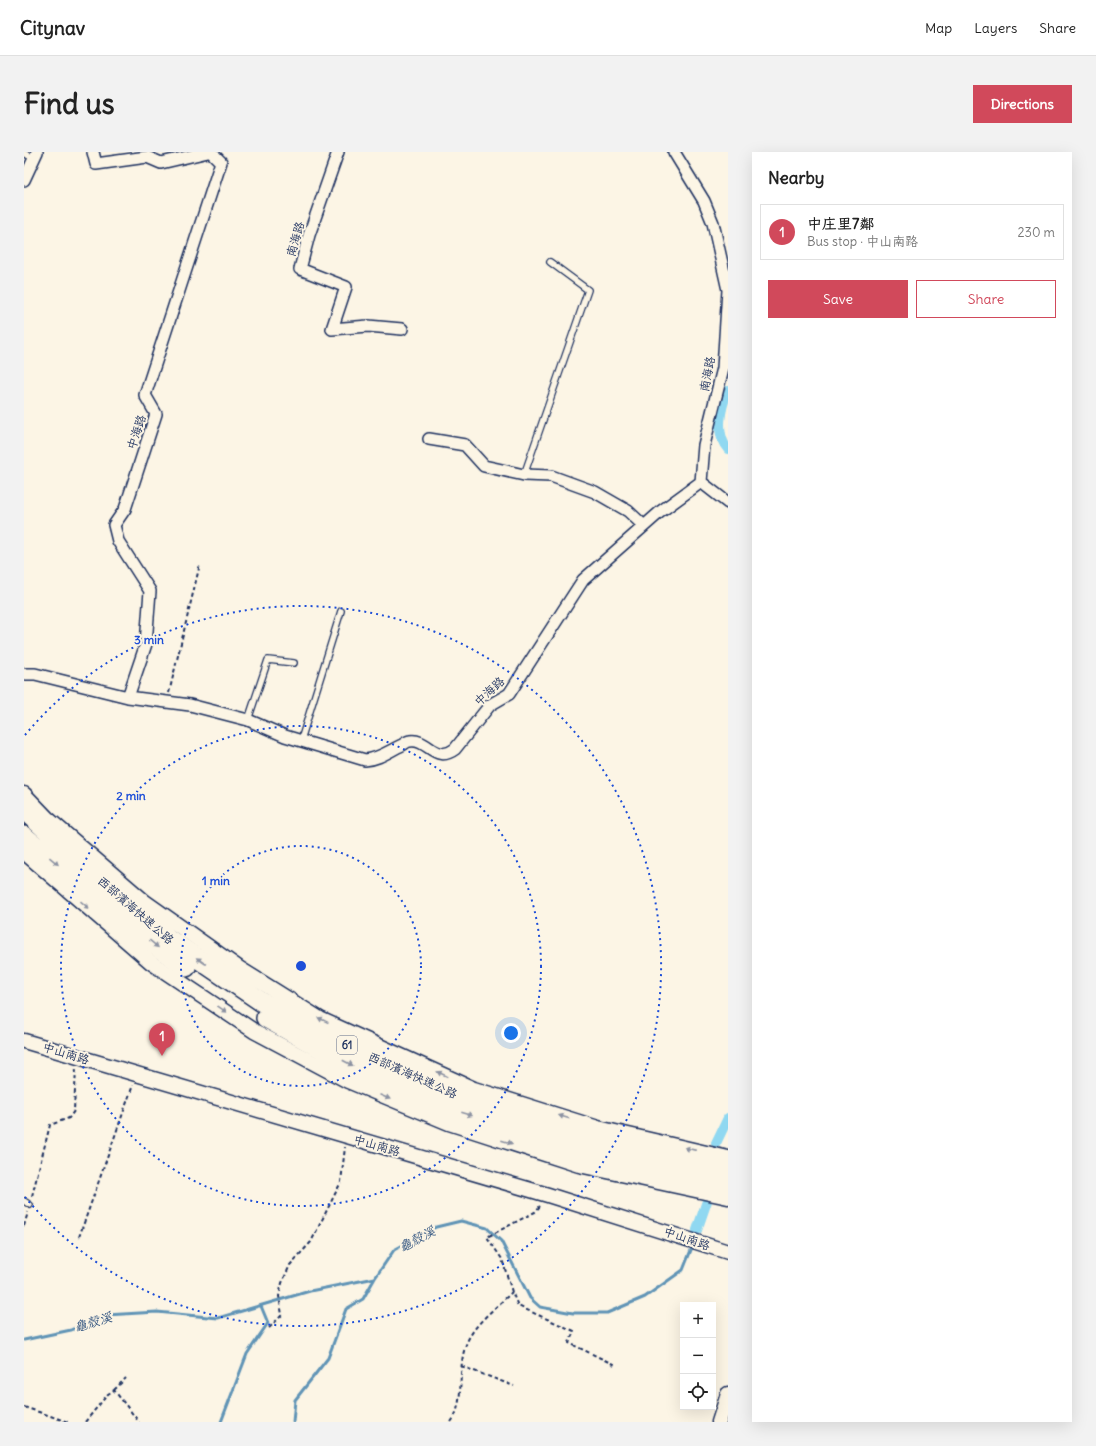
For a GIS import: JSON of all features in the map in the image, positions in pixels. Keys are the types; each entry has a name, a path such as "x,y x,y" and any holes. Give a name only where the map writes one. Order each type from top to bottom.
{"highway":[{"name":"西部濱海快速公路","path":"24,810 169,939 262,1002 361,1052 460,1096 591,1140 728,1169"},
{"name":"西部濱海快速公路","path":"24,836 160,949 258,1014 352,1066 456,1110 586,1153 728,1184"}],"street":[{"name":"中海路","path":"93,152 96,164 147,157 161,163 209,152 221,162 145,395 156,414 125,509 114,525 118,541 150,591 146,644 128,697"},
{"name":"南海路","path":"338,152 309,235 300,269 346,287 332,329 368,326 402,329"},
{"name":"南海路","path":"674,152 704,202 713,223 728,290 723,368 704,445 701,482"},
{"path":"24,180 35,155"},
{"path":"429,439 465,445 484,466 524,475 551,476 595,492 628,511 644,526"},
{"name":"中海路","path":"24,674 35,674 128,697 190,705 248,720 301,740 365,760 375,759 410,741 417,742 439,753 449,753 455,749 490,705 509,694 583,580 644,526 701,482"},
{"path":"701,482 728,503"},
{"path":"24,794 47,818 145,902 240,969 320,1019 474,1089 598,1128 728,1158"},
{"path":"24,852 152,963 254,1031 348,1081 449,1123 579,1164 728,1197"},
{"name":"中山南路","path":"24,1040 548,1195 728,1252"},
{"path":"719,1422 728,1394"}],"lane":[{"path":"24,153 35,155"},
{"path":"524,475 588,290 550,262"},
{"path":"301,740 341,611"},
{"path":"248,720 268,660 294,663"},
{"path":"24,1201 30,1205"}],"path":[{"path":"167,702 200,564"},
{"path":"24,1226 50,1126 69,1118 74,1110 76,1056"},
{"path":"79,1237 137,1074"},
{"path":"269,1328 282,1315 279,1296 282,1283 290,1265 311,1242 341,1182 346,1136"},
{"path":"548,1195 536,1212 487,1236 502,1259 518,1306 574,1331 569,1343 615,1365"},
{"path":"451,1422 458,1414 461,1366 467,1341 475,1328 512,1292"},
{"path":"461,1366 514,1386"},
{"path":"85,1422 108,1394 126,1378"},
{"path":"114,1390 139,1422"},
{"path":"24,1407 68,1422"}],"waterway":[{"name":"龜殼溪","path":"728,391 723,405 720,421 721,436 728,449"},
{"name":"龜殼溪","path":"716,1143 728,1118"},
{"name":"龜殼溪","path":"697,1230 707,1201"},
{"name":"龜殼溪","path":"24,1340 71,1330 106,1315 157,1312 218,1318 310,1291 375,1278 394,1250 436,1227 461,1221 487,1228 501,1241 530,1298 540,1307 573,1313 607,1313 645,1297 683,1270 691,1250"},
{"path":"293,1422 295,1400 328,1358 346,1309 363,1299 375,1278"},
{"path":"221,1422 247,1354 268,1323 261,1306"}],"place":[{"name":"中庄里7鄰","path":"162,1056"}]}
